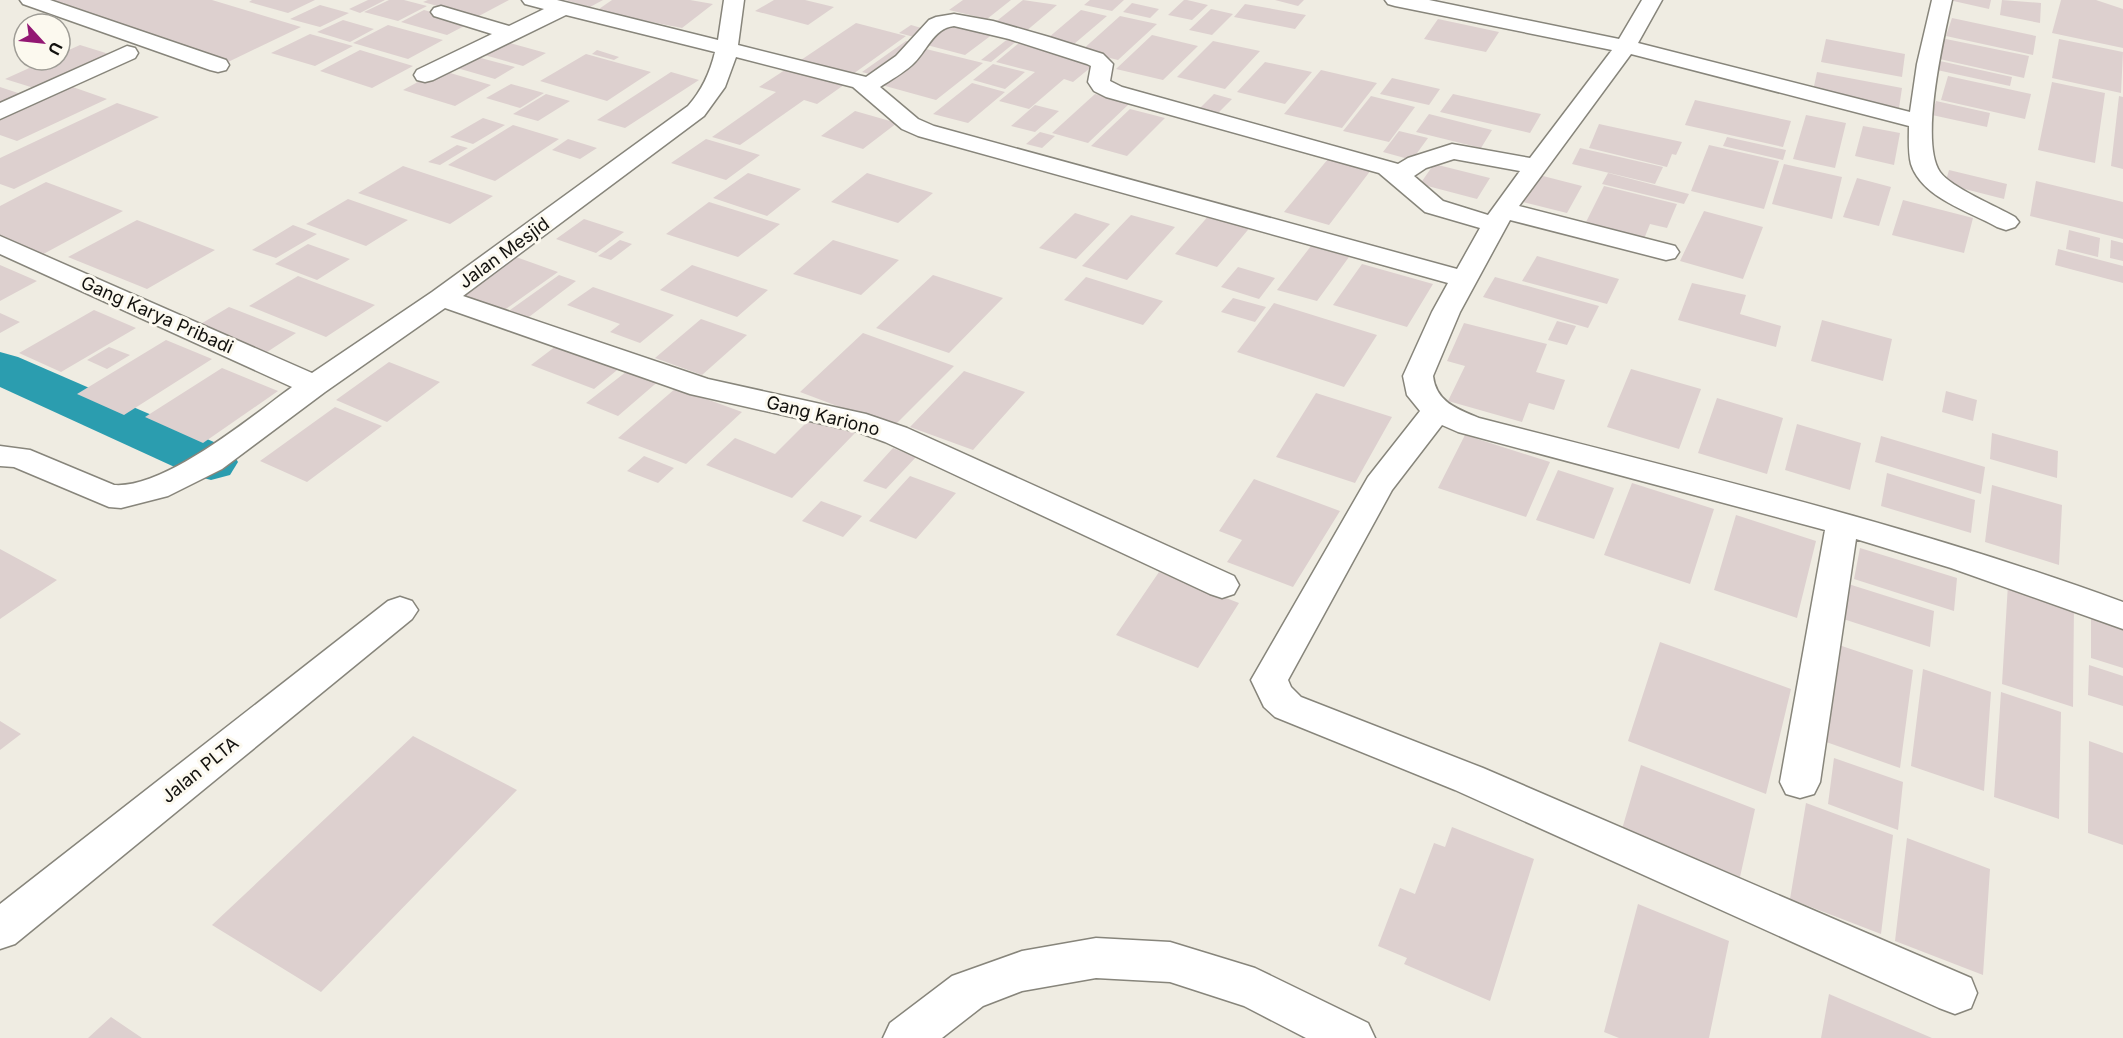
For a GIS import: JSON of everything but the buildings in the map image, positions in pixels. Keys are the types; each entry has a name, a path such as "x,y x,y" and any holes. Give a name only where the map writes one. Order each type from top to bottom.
{"street":[{"path":"30,0 218,65"},
{"path":"532,0 861,82 910,124 926,131 1463,279"},
{"name":"Jalan Mesjid","path":"0,456 19,456 109,496 121,497 157,488 211,462 314,385 442,298 696,111 717,85 727,47 734,0"},
{"path":"1395,0 1510,10 1624,47 1761,78 1921,122"},
{"path":"1652,0 1624,47 1534,166 1499,217 1463,279 1418,376 1418,387 1422,398 1437,410 1469,425 1842,525 2040,584 2123,616"},
{"path":"1942,0 1925,75 1921,122 1923,155 1929,177 2006,222"},
{"path":"425,75 563,8"},
{"path":"441,12 510,33"},
{"path":"867,86 908,56 923,35 946,20 954,19 1095,59 1102,64 1100,85 1113,92 1359,158 1400,174 1429,204 1450,212 1499,217 1666,252"},
{"path":"0,112 127,53"},
{"path":"1400,174 1424,160 1452,151 1534,166"},
{"name":"Gang Karya Pribadi","path":"0,244 314,385"},
{"name":"Gang Kariono","path":"442,298 701,387 876,428 1222,585"},
{"path":"1437,410 1379,485 1269,680 1277,696 1288,707 1469,779 1955,993"},
{"path":"1800,782 1842,525"},
{"name":"Jalan PLTA","path":"0,930 400,610"},
{"path":"906,1038 968,991 1022,971 1096,958 1170,962 1255,989 1352,1038"}],"waterway":[{"path":"0,368 211,462"}]}
